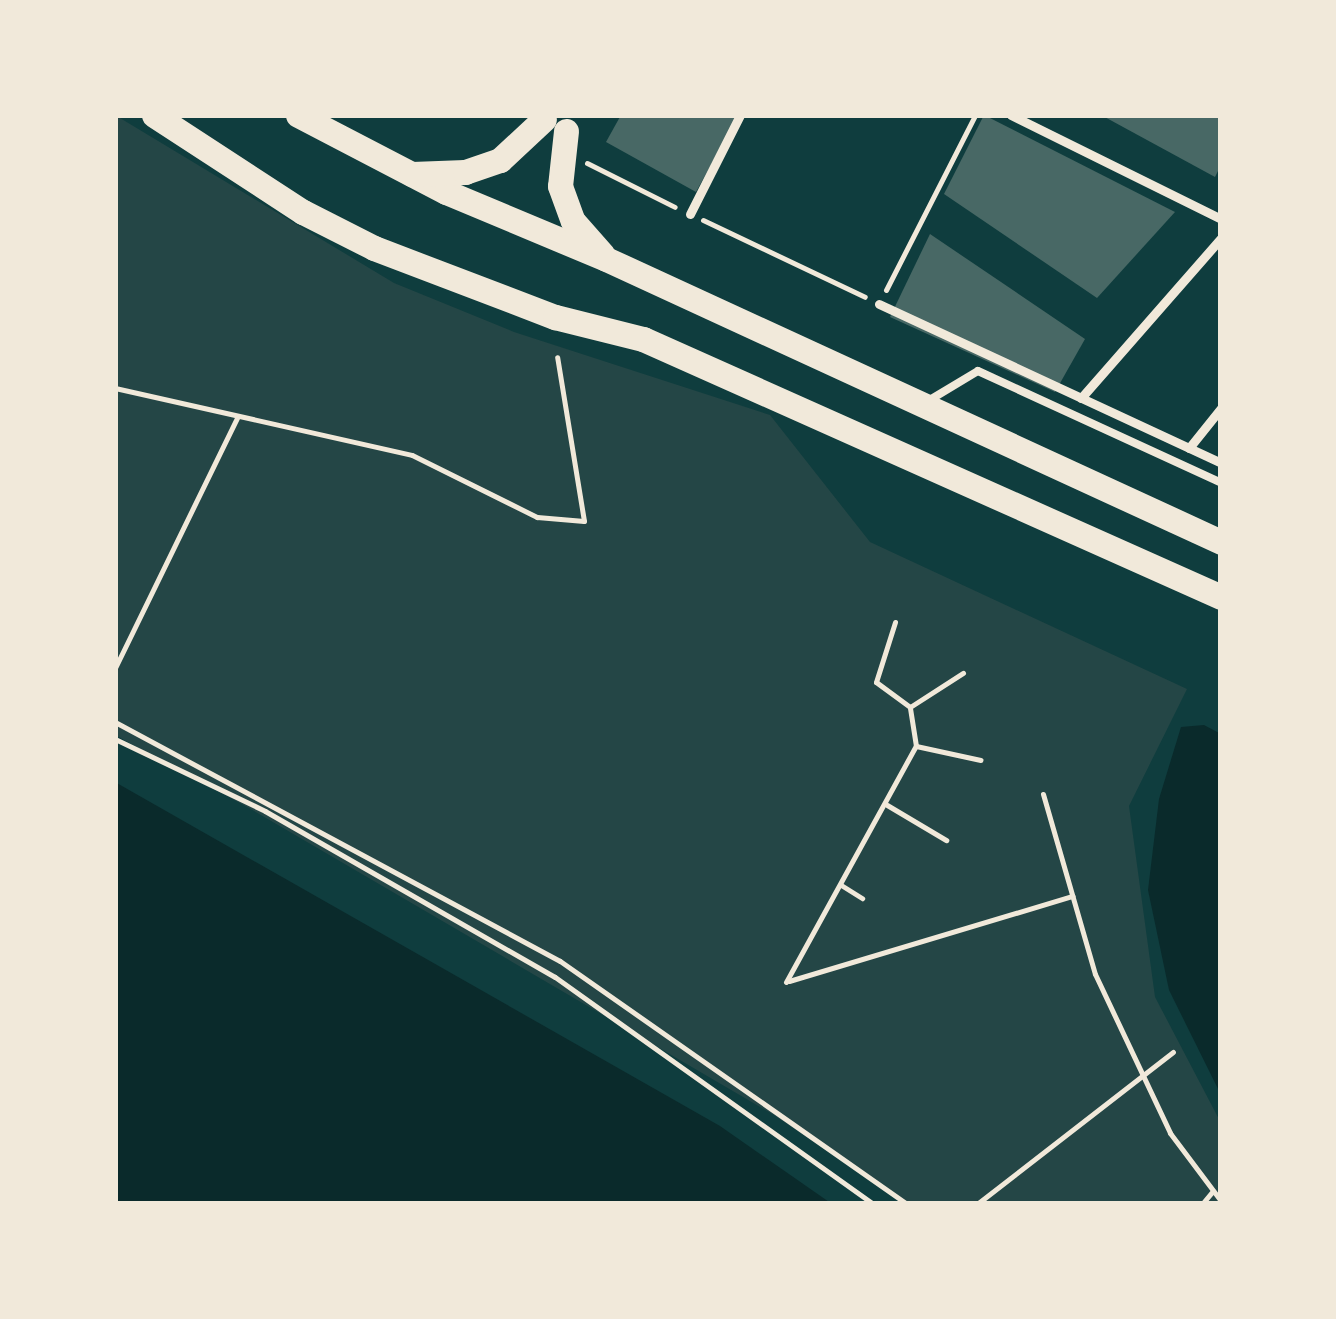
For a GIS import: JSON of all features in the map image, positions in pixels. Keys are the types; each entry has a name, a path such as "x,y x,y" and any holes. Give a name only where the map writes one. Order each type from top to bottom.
{"main road":[{"path":"154,115 303,212 374,248 555,318 642,339 1221,597"},
{"path":"298,115 410,174 606,259 1221,542"},
{"path":"410,174 465,172 500,160 555,125 560,186 574,221 606,259"}],"street":[{"path":"690,214 740,115"},
{"path":"1012,115 1221,219"},
{"path":"1081,398 1221,238"},
{"path":"879,304 1221,463"},
{"path":"1188,448 1221,408"}],"lane":[{"path":"922,404 978,372 1221,483"}],"path":[{"path":"555,125 588,165 879,304 976,115"},
{"path":"115,388 412,455 537,517 584,521 557,357"},
{"path":"115,668 238,416"},
{"path":"895,622 876,682 910,707 916,746 786,982 1073,896"},
{"path":"910,707 963,672"},
{"path":"115,722 560,961 907,1204"},
{"path":"115,739 265,812 555,977 873,1204"},
{"path":"916,746 980,760"},
{"path":"1043,794 1095,974 1170,1133 1221,1201"},
{"path":"886,805 946,840"},
{"path":"840,885 862,898"},
{"path":"976,1204 1172,1052"},
{"path":"1202,1204 1213,1190"}],"shaded area":[{"path":"115,115 394,283 514,332 770,415 870,542 1187,689 1129,806 1155,997 1221,1123 1221,1204 906,1204 774,1115 249,808 115,735"},
{"path":"1204,725 1221,734 1221,1095 1169,990 1148,890 1159,799 1181,727"},
{"path":"115,782 720,1126 832,1204 115,1204"}],"building":[{"path":"621,115 738,115 696,192 606,142"},
{"path":"984,115 1175,212 1097,298 944,194"},
{"path":"1101,115 1221,115 1221,165 1215,177"},
{"path":"930,234 1085,339 1055,392 890,317"}]}
